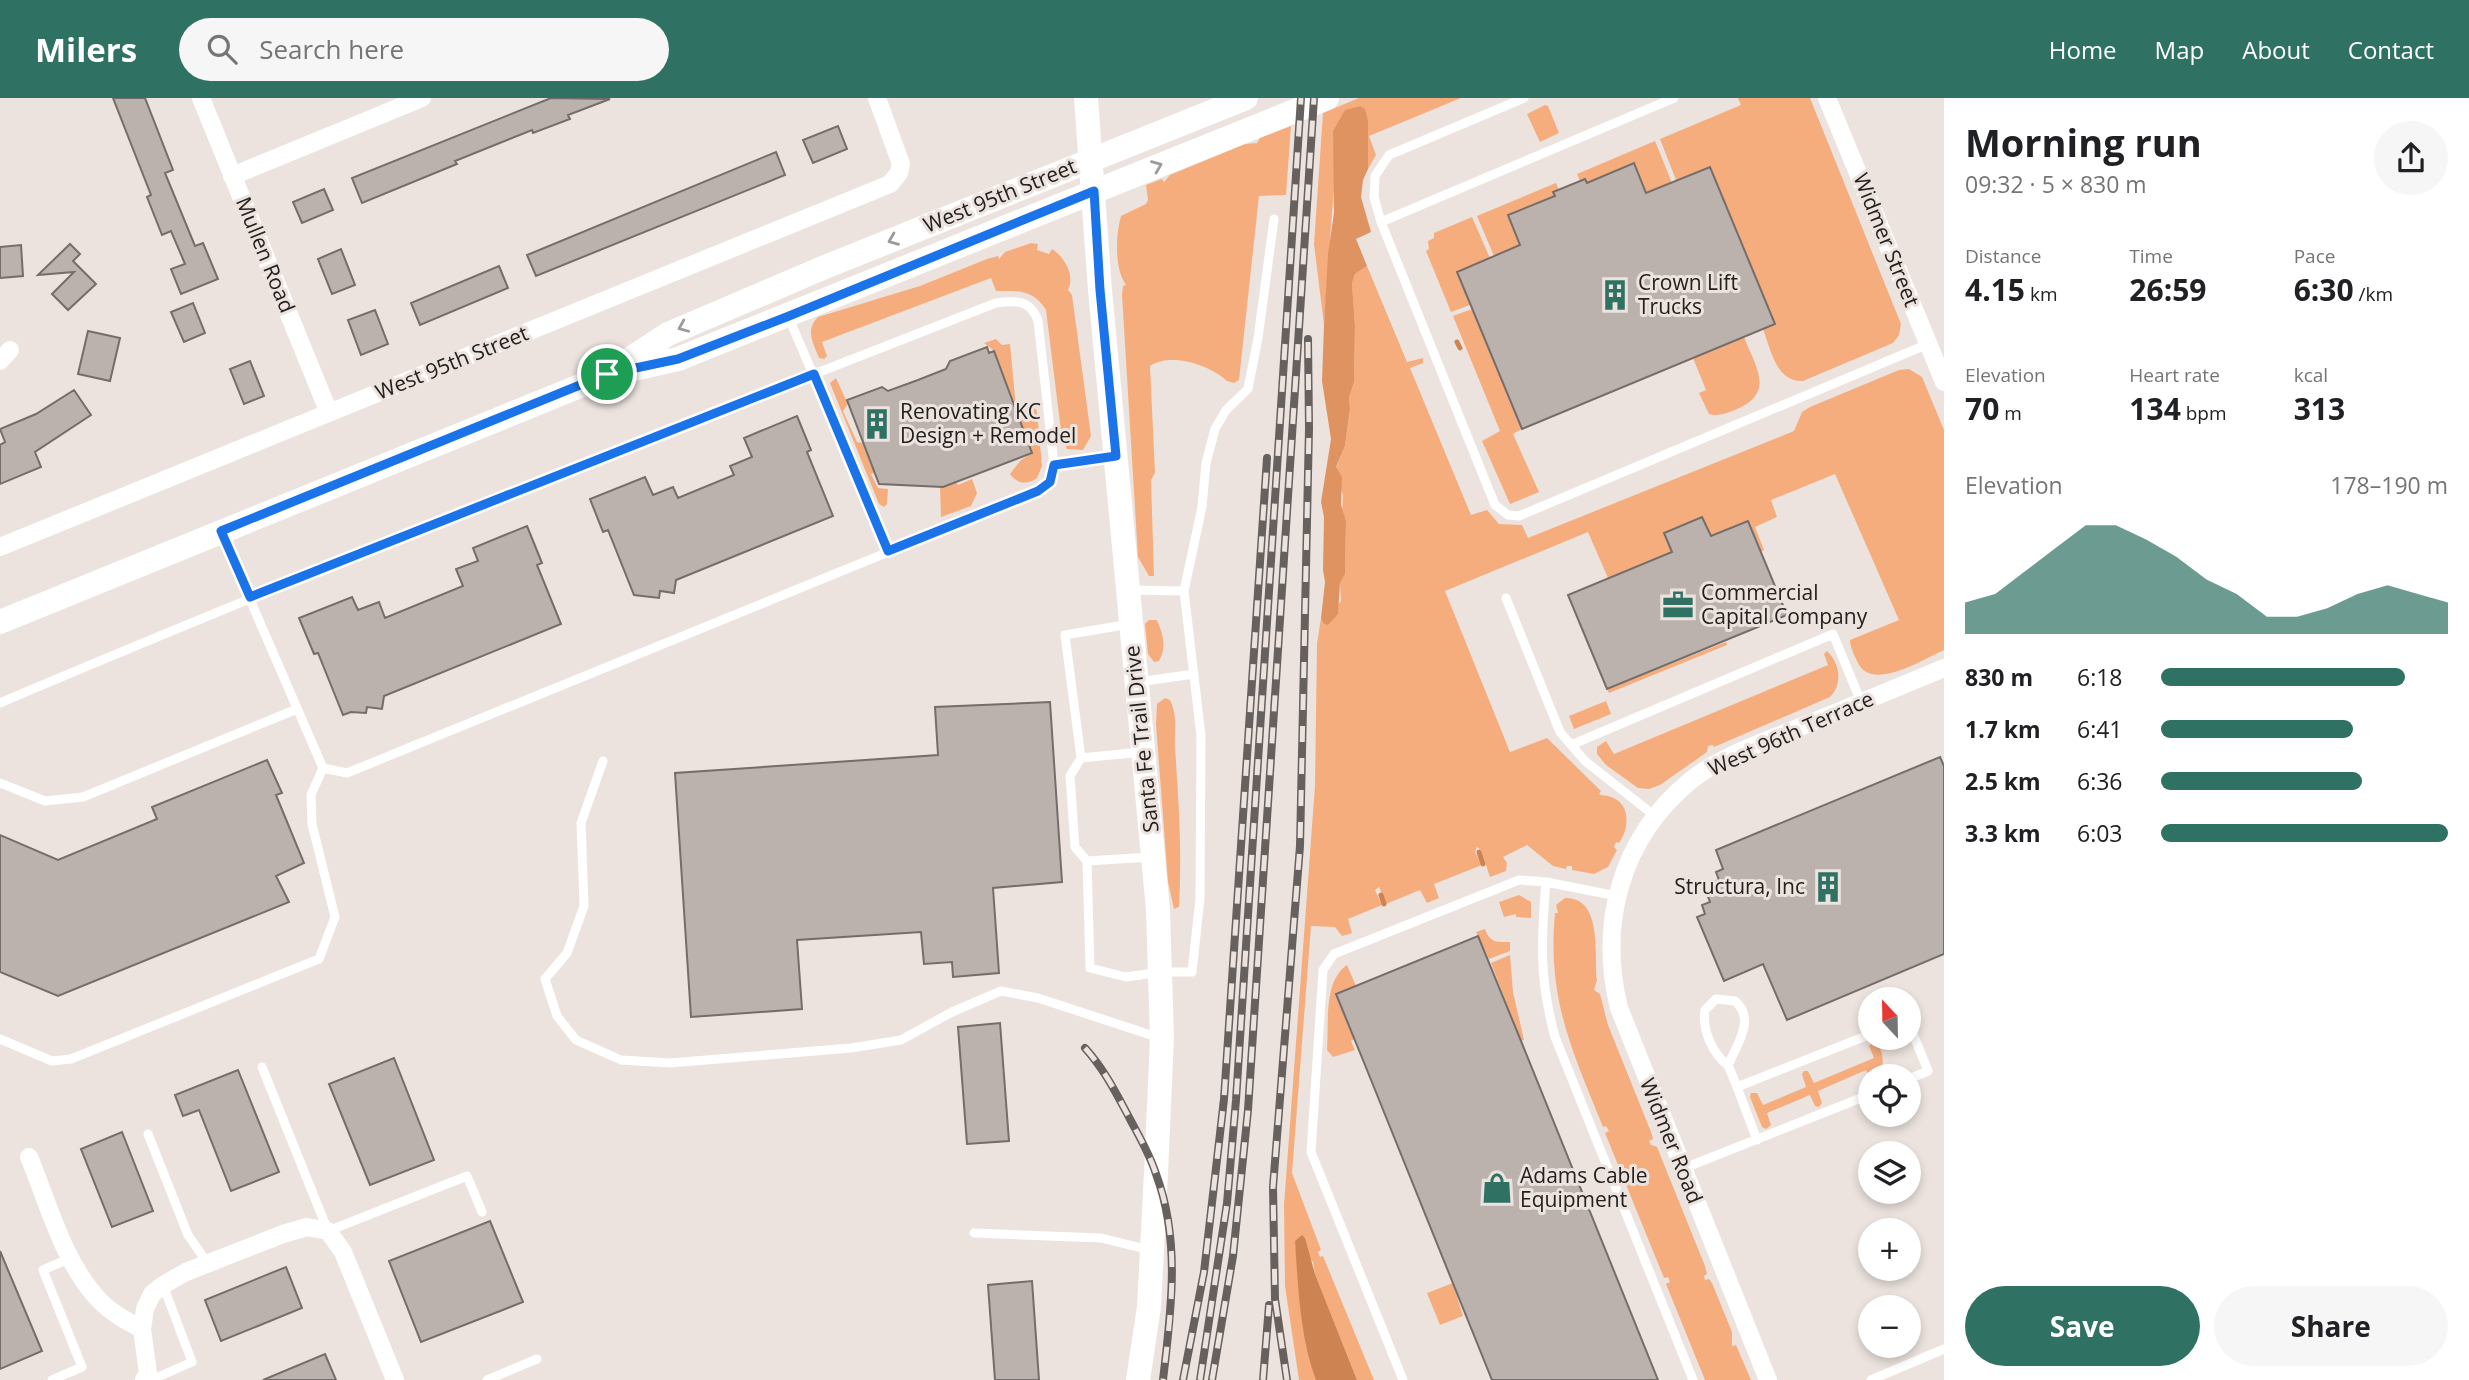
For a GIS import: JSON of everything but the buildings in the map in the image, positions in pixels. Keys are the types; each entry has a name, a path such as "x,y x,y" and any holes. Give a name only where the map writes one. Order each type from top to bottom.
{"main road":[{"name":"Santa Fe Trail Drive","path":"1086,98 1100,290 1154,857 1161,972 1161,1038 1149,1307 1138,1380"},
{"name":"West 95th Street","path":"607,374 668,334 825,267 1246,98"},
{"name":"West 95th Street","path":"0,621 607,374 678,359 1327,98"}],"street":[{"name":"Mullen Road","path":"201,98 329,413"},
{"path":"232,176 422,98"},
{"name":"West 95th Street","path":"0,547 890,184 899,173 901,164 877,98"},
{"name":"Widmer Street","path":"1827,98 1944,382"},
{"name":"West 96th Terrace","path":"1617,896 1630,861 1655,816 1705,771 1771,739 1944,668"},
{"name":"Widmer Road","path":"1617,896 1610,934 1614,986 1628,1035 1768,1380"},
{"path":"29,1157 71,1258 100,1301 117,1316 142,1329"},
{"path":"144,1380 148,1373 142,1329 145,1309 152,1294 163,1285 208,1264 307,1227 328,1231 343,1252 396,1380"}],"lane":[{"path":"1524,98 1389,155 1375,176 1374,197 1381,222 1495,505 1508,515 1519,516 1928,344"},
{"path":"1381,222 1674,98"},
{"path":"1130,624 1065,635 1082,758 1070,776 1075,847 1087,861 1090,968 1126,977 1161,972 1192,972 1200,898 1202,736 1185,591 1202,507 1206,463 1215,429 1226,410 1248,389 1258,338 1274,219"},
{"path":"0,703 250,597 996,303 1020,301 1028,304 1038,321 1054,465 1050,482 1038,491 347,773 323,768"},
{"path":"789,316 888,551"},
{"path":"1054,465 1116,456"},
{"path":"0,1039 52,1061 71,1059 319,959 335,917 312,824 311,795 323,768 221,531"},
{"path":"1127,590 1185,591"},
{"path":"1507,598 1560,732 1585,761 1655,816"},
{"path":"1572,746 1833,634 1861,702"},
{"path":"1137,682 1194,674"},
{"path":"0,783 45,801 83,797 298,709"},
{"path":"1082,758 1144,752"},
{"path":"603,761 580,823 584,906 567,953 545,979 557,1016 576,1040 621,1060 670,1063 851,1048 901,1040 953,1012 1001,992 1038,998 1161,1038"},
{"path":"1087,861 1154,857"},
{"path":"1403,1380 1311,1152 1323,970 1334,954 1519,880 1546,882 1617,896"},
{"path":"1546,882 1541,973 1555,1037 1693,1380"},
{"path":"1728,1065 1746,1022 1745,1014 1735,1001 1716,999 1705,1010 1704,1025 1718,1058 1728,1065 1757,1140"},
{"path":"1737,1087 1858,1039"},
{"path":"1920,1050 1928,1071 1921,1074"},
{"path":"262,1067 328,1231 467,1176 482,1212"},
{"path":"1682,1168 1858,1099"},
{"path":"148,1134 188,1235 208,1264"},
{"path":"974,1233 1101,1238 1152,1251"},
{"path":"52,1380 82,1367 43,1270 71,1258"},
{"path":"151,1380 192,1362 163,1285"},
{"path":"1871,1380 1944,1349"},
{"path":"487,1380 537,1359"}],"shaded area":[{"path":"1359,98 1461,98 1369,136 1376,155 1368,169 1366,131 1359,106 1345,111 1341,118 1338,144 1324,325 1314,244 1323,113"},
{"path":"1738,98 1810,98 1901,324 1899,335 1893,343 1803,381 1786,376 1772,355 1763,329 1775,323 1710,167 1676,180 1660,139 1741,105"},
{"path":"1360,106 1365,109 1368,121 1368,169 1363,180 1361,197 1371,232 1356,239 1367,266 1355,274 1352,283 1355,326 1354,382 1349,398 1345,446 1336,467 1342,477 1341,505 1346,521 1345,574 1340,583 1338,614 1328,625 1323,623 1321,618 1325,582 1324,517 1321,502 1331,439 1322,381 1328,254 1334,213 1333,131 1345,110"},
{"path":"1548,106 1559,133 1540,142 1527,114"},
{"path":"1291,126 1286,195 1259,196 1239,380 1234,383 1227,381 1211,370 1179,360 1168,360 1150,366 1155,473 1151,480 1154,576 1149,576 1138,557 1122,295 1123,286 1126,285 1122,279 1117,253 1121,216 1146,204 1146,185 1162,179 1164,182 1170,175 1245,144 1257,143 1260,138"},
{"path":"1655,141 1672,183 1646,193 1634,163 1587,183 1585,179 1580,181 1577,174"},
{"path":"1556,183 1559,190 1553,192 1555,196 1508,215 1520,245 1494,256 1477,216"},
{"path":"1472,217 1490,258 1457,272 1470,305 1451,312 1426,251 1429,249 1428,241 1434,238 1434,233"},
{"path":"1031,243 1038,244 1037,250 1049,254 1052,249 1065,263 1070,274 1068,290 1072,295 1091,436 1083,450 1067,449 1062,439 1046,310 1030,295 1018,291 996,291 991,278 822,342 827,356 824,359 819,358 811,332 818,317 920,286 987,259 998,256 999,259 1005,252"},
{"path":"1367,266 1407,362 1423,358 1423,363 1410,368 1471,515 1487,510 1499,524 1522,525 1528,538 1794,431 1802,412 1810,407 1899,370 1909,369 1922,377 1944,430 1944,650 1910,666 1884,674 1873,674 1864,670 1857,661 1850,640 1899,620 1835,474 1771,500 1777,517 1755,527 1764,550 1761,552 1748,521 1711,536 1702,517 1664,533 1672,552 1608,578 1588,532 1445,591 1510,752 1547,738 1601,791 1599,794 1621,803 1626,816 1625,830 1619,843 1616,842 1614,847 1617,850 1608,867 1594,874 1572,870 1572,866 1567,866 1566,869 1553,866 1527,845 1503,857 1507,863 1506,871 1490,877 1481,850 1477,847 1475,852 1482,865 1434,884 1439,898 1427,903 1420,890 1386,904 1379,887 1375,890 1382,905 1348,919 1352,933 1342,936 1335,927 1311,926 1292,1173 1321,1250 1318,1252 1320,1257 1323,1256 1374,1380 1357,1380 1315,1274 1313,1262 1295,1241 1306,1336 1316,1380 1299,1380 1285,1286 1284,1205 1315,786 1317,644 1321,618 1323,623 1341,601 1340,583 1345,573 1346,521 1342,512 1343,496 1336,468 1345,446 1349,398 1354,382 1355,326 1352,283 1355,274"},
{"path":"1472,309 1522,429 1513,434 1539,492 1510,504 1482,441 1500,431 1453,316"},
{"path":"1744,337 1757,369 1759,388 1748,403 1735,410 1719,415 1709,414 1699,393 1706,390 1693,358"},
{"path":"996,339 1002,345 1010,344 1016,407 1033,406 1037,411 1042,466 1037,478 1030,482 1019,482 1010,474 1021,460 1032,453 993,350 984,343"},
{"path":"836,378 846,400 852,398 843,411 857,442 863,443 875,472 871,474 878,488 888,489 887,504 884,507 879,504 830,383"},
{"path":"972,479 977,493 971,506 941,517 940,487 956,482 958,485"},
{"path":"1149,620 1157,620 1163,640 1159,661 1154,662 1148,654 1145,624"},
{"path":"1726,642 1727,645 1609,693 1607,689"},
{"path":"1827,651 1835,661 1838,674 1837,686 1830,697 1714,747 1708,746 1707,752 1660,785 1649,789 1638,788 1606,765 1597,754 1597,747 1606,741 1614,754 1828,665 1824,654"},
{"path":"1165,698 1170,700 1175,717 1179,808 1179,907 1174,909 1168,882 1156,724 1157,704"},
{"path":"1606,701 1611,714 1574,729 1569,716"},
{"path":"1519,895 1531,902 1531,918 1516,917 1516,914 1504,917 1499,902"},
{"path":"1565,898 1577,900 1586,907 1591,917 1596,943 1597,980 1594,990 1600,994 1608,1025 1651,1132 1653,1139 1649,1141 1657,1147 1705,1266 1705,1280 1709,1279 1712,1283 1732,1332 1732,1346 1736,1345 1751,1380 1705,1380 1666,1284 1670,1282 1668,1277 1664,1278 1605,1133 1609,1131 1606,1126 1603,1127 1581,1073 1564,1023 1555,972 1553,944 1555,913 1558,913 1556,905"},
{"path":"1485,929 1494,941 1510,942 1510,951 1489,959 1476,932"},
{"path":"1510,955 1513,992 1524,1040 1521,1041 1491,963"},
{"path":"1347,965 1356,986 1336,994 1354,1039 1351,1041 1355,1050 1333,1057 1327,1050 1329,1004 1334,982 1339,972"},
{"path":"1871,1050 1880,1050 1882,1064 1860,1064 1874,1058"},
{"path":"1858,1065 1858,1074 1818,1091 1822,1103 1819,1107 1815,1106 1810,1095 1767,1113 1771,1125 1766,1129 1762,1127 1750,1097 1751,1093 1757,1093 1763,1105 1806,1087 1802,1074 1804,1071 1808,1071 1814,1083"},
{"path":"1302,1235 1357,1380 1316,1380 1306,1347 1299,1294 1295,1241"},
{"path":"1453,1283 1463,1316 1440,1325 1427,1293"}],"waterway":[{"path":"1457,342 1460,348"},
{"path":"1479,852 1483,864"},
{"path":"1381,895 1384,904"}],"railway":[{"path":"1200,1380 1227,1203 1236,1100 1301,98"},
{"path":"1212,1380 1233,1256 1248,1110 1314,98"},
{"path":"1287,1380 1275,1299 1273,1187 1300,846 1309,428 1308,339"},
{"path":"1183,1380 1204,1272 1224,1099 1267,458"},
{"path":"1085,1048 1110,1083 1141,1140 1154,1167 1164,1199 1169,1225 1172,1276 1163,1380"},
{"path":"1263,1380 1269,1305"}],"place":[{"name":"Crown Lift Trucks","path":"1615,295"},
{"name":"Renovating KC Design + Remodel","path":"877,424"},
{"name":"Commercial Capital Company","path":"1678,605"},
{"name":"Structura, Inc","path":"1828,887"},
{"name":"Adams Cable Equipment","path":"1497,1188"}],"route":[{"path":"1094,191 1100,290 1116,456 1054,465 1050,482 1038,491 888,551 814,374 250,597 221,531 607,374 678,359 1094,191"}]}
